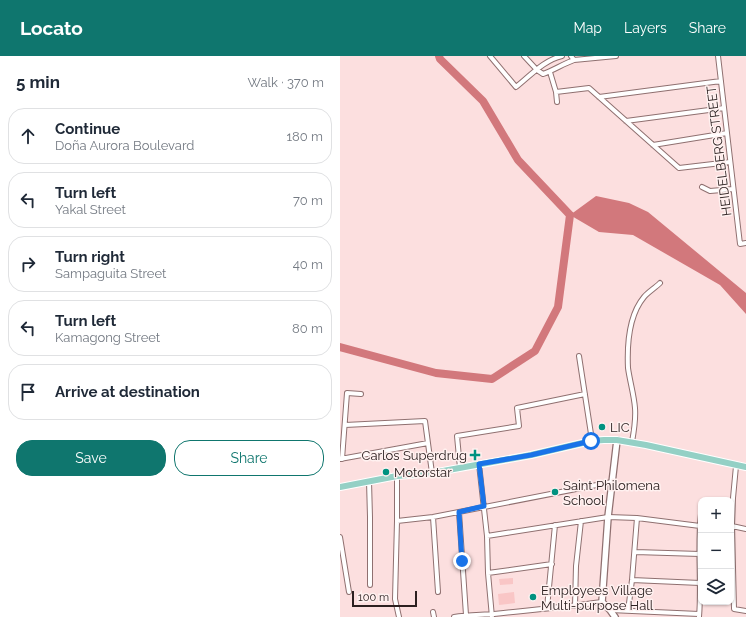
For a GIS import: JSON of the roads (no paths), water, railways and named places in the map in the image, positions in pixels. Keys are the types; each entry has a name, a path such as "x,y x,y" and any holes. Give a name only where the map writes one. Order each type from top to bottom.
{"main road":[{"path":"340,487 397,476 432,473 531,455 591,441 604,440 632,442 746,467"}],"street":[{"path":"490,56 516,87 547,62 562,56"},
{"path":"524,56 537,70 543,74 574,60 616,56"},
{"path":"571,56 574,60"},
{"name":"HEIDELBERG STREET","path":"718,56 740,244 746,243"},
{"path":"550,72 556,92 557,102"},
{"path":"599,97 721,80"},
{"path":"556,92 589,88 679,168 730,162"},
{"path":"626,121 724,108"},
{"path":"653,145 727,133"},
{"path":"702,187 710,191 733,189"},
{"path":"632,442 635,408 628,369 630,326 638,306 644,297 660,283"},
{"path":"580,356 591,441"},
{"path":"361,394 347,393 341,459 428,443"},
{"path":"460,468 457,436 519,426 517,408 585,394"},
{"path":"345,424 425,421 432,473"},
{"path":"615,617 602,602 608,517 617,440"},
{"path":"479,464 487,536 488,573 492,615"},
{"path":"733,497 736,466"},
{"path":"397,476 398,521 395,599 399,617"},
{"path":"369,481 370,585"},
{"path":"398,521 433,517 612,482"},
{"path":"459,512 466,615"},
{"path":"433,517 438,592"},
{"path":"487,536 608,517 637,518 698,526"},
{"path":"628,611 635,552 637,518"},
{"path":"575,606 576,566 581,521"},
{"path":"547,608 555,525"},
{"path":"734,526 746,529"},
{"path":"732,533 734,610 746,611"},
{"path":"340,536 349,592"},
{"path":"635,552 698,554"},
{"path":"488,573 552,564"},
{"path":"632,580 698,583"},
{"path":"454,617 466,615 492,615 602,602"},
{"path":"610,610 699,615 699,605"},
{"path":"433,612 434,617"}],"waterway":[{"path":"439,56 440,59 483,101 518,160 570,215"},
{"path":"340,347 436,373 492,379 535,351 558,307 570,215"}],"place":[{"name":"LIC","path":"602,427"},
{"name":"Carlos Superdrug","path":"475,455"},
{"name":"Motorstar","path":"386,472"},
{"name":"Saint Philomena School","path":"555,492"},
{"name":"Employees Village Multi-purpose Hall","path":"533,597"}]}
